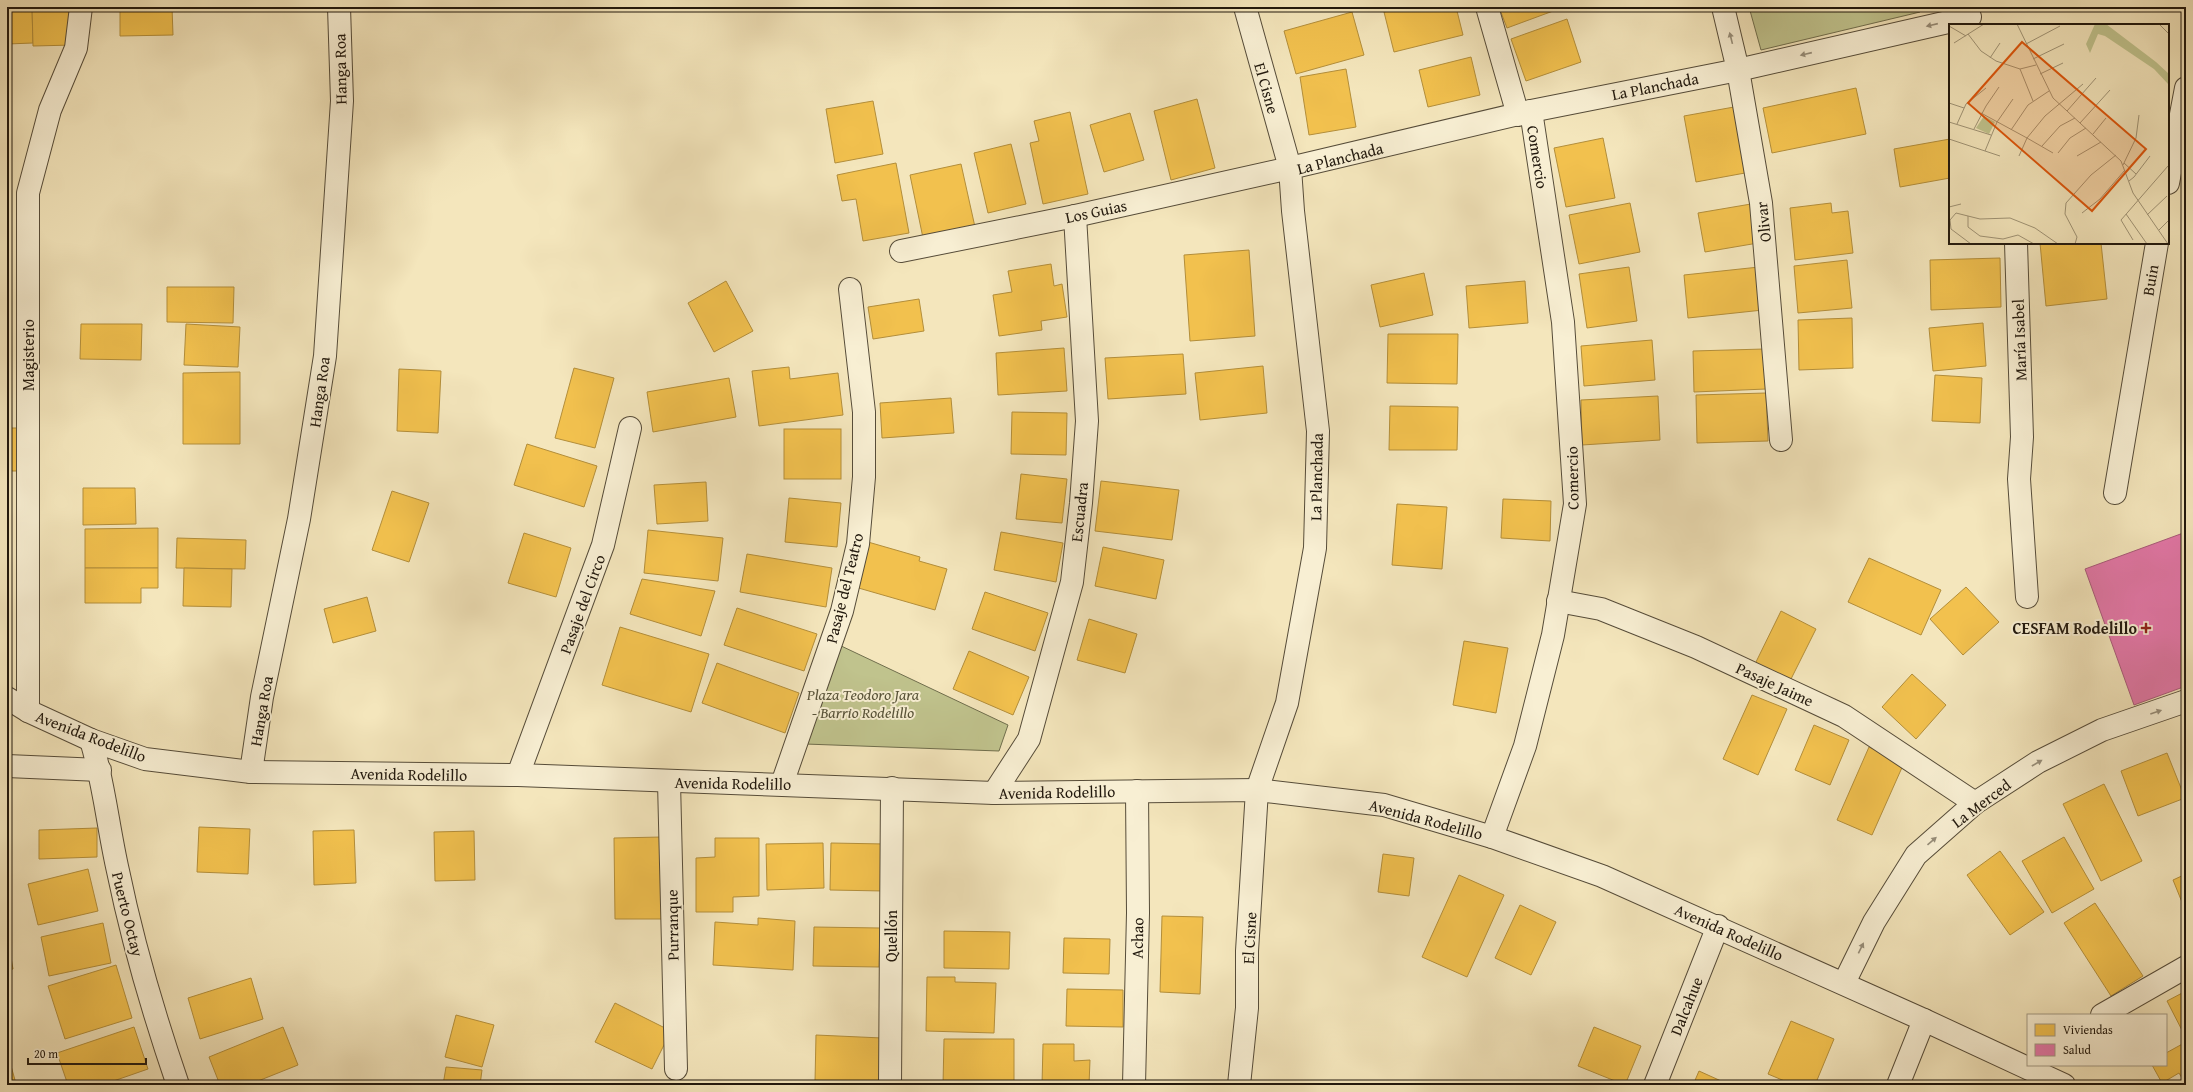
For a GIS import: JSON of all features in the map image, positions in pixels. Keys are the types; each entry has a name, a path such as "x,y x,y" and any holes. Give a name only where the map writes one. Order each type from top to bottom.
{"street":[{"name":"Magisterio","path":"28,711 28,193 50,110 76,48 81,7"},
{"name":"Hanga Roa","path":"251,772 262,697 299,519 325,356 342,101 339,7"},
{"name":"El Cisne","path":"1245,7 1290,168"},
{"name":"Comercio","path":"1487,7 1524,113 1563,322 1575,504 1553,634 1525,746 1492,837"},
{"name":"Olivar","path":"1723,7 1738,70 1761,203 1781,440"},
{"name":"La Planchada","path":"1258,790 1287,703 1315,548 1318,431 1294,219 1290,168 1524,113 1738,70 1970,16"},
{"path":"2169,178 2186,88"},
{"name":"Los Guias","path":"901,251 1075,216 1290,168"},
{"name":"Escuadra","path":"994,793 1029,739 1072,582 1088,421 1075,216"},
{"name":"María Isabel","path":"2016,244 2022,437 2019,479 2027,597"},
{"name":"Buin","path":"2115,493 2156,244"},
{"name":"Pasaje del Teatro","path":"782,784 842,611 858,544 864,477 864,412 850,289"},
{"name":"Pasaje del Circo","path":"518,775 603,545 630,428"},
{"name":"Pasaje Jaime","path":"1558,601 1601,609 1696,647 1844,716 1975,803"},
{"name":"Avenida Rodelillo","path":"7,698 28,711 92,740 145,759 251,772 518,775 669,782 782,784 994,793 1258,790 1384,805 1492,837 1602,876 1718,926 1924,1020 2027,1063"},
{"name":"La Merced","path":"1844,983 1874,922 1916,855 1975,803 2038,762 2102,730 2186,701"},
{"name":"Puerto Octay","path":"92,740 100,770 109,830 125,903 153,1012 178,1085"},
{"name":"Avenida Rodelillo","path":"7,766 100,770"},
{"name":"Purranque","path":"669,782 676,1069"},
{"name":"Quellón","path":"890,1085 892,788"},
{"name":"El Cisne","path":"1239,1085 1247,1008 1247,951 1258,790"},
{"name":"Achao","path":"1134,1085 1138,913 1137,791"},
{"name":"Dalcahue","path":"1655,1085 1718,926"},
{"path":"2104,1014 2186,967"},
{"path":"1898,1085 1924,1020"},
{"name":"Avenida Rodelillo","path":"2035,1066 2045,1070 2064,1085"}],"green space":[{"path":"1749,7 1923,7 1920,12 1761,50"},
{"name":"Plaza Teodoro Jara - Barrio Rodelillo","path":"837,644 1008,725 999,751 805,744"}],"building: Viviendas":[{"path":"7,7 32,7 33,43 7,44"},
{"path":"32,7 73,7 74,45 33,46"},
{"path":"120,7 172,7 173,35 120,36"},
{"path":"1403,7 1456,7 1463,35 1394,52 1384,12"},
{"path":"1499,7 1564,7 1507,28"},
{"path":"1352,12 1364,55 1296,74 1284,31"},
{"path":"1567,19 1581,62 1526,81 1511,39"},
{"path":"1471,57 1480,95 1428,107 1419,70"},
{"path":"1346,69 1356,127 1309,135 1300,77"},
{"path":"1856,88 1866,134 1772,153 1763,108"},
{"path":"1197,99 1215,168 1171,180 1154,111"},
{"path":"873,101 883,154 835,163 826,109"},
{"path":"1734,107 1745,173 1696,182 1684,116"},
{"path":"1070,112 1088,194 1043,204 1030,143 1039,141 1034,121"},
{"path":"1130,113 1144,160 1104,172 1090,125"},
{"path":"1603,138 1615,198 1566,207 1554,148"},
{"path":"1949,139 1949,178 1900,187 1894,149"},
{"path":"1011,144 1026,204 988,213 974,153"},
{"path":"896,163 909,233 863,241 856,199 842,201 837,175"},
{"path":"961,164 975,227 923,238 910,175"},
{"path":"1630,203 1640,252 1579,264 1569,215"},
{"path":"1831,203 1832,213 1848,211 1853,253 1795,260 1790,208"},
{"path":"1751,204 1758,243 1705,252 1698,213"},
{"path":"2040,244 2101,244 2107,299 2046,306"},
{"path":"1249,250 1255,336 1190,341 1184,255"},
{"path":"2000,258 2001,307 1931,310 1930,260"},
{"path":"1847,260 1852,308 1798,313 1794,266"},
{"path":"1051,264 1054,286 1062,284 1067,317 1041,321 1042,330 999,336 993,295 1012,292 1008,271"},
{"path":"1629,267 1637,321 1587,328 1579,274"},
{"path":"1759,267 1763,310 1688,318 1684,275"},
{"path":"1424,273 1433,315 1380,327 1371,285"},
{"path":"726,281 753,331 714,352 688,303"},
{"path":"1525,281 1528,323 1469,328 1466,286"},
{"path":"167,287 234,287 233,323 167,322"},
{"path":"919,299 924,331 873,339 868,307"},
{"path":"1852,318 1853,368 1799,370 1798,320"},
{"path":"1983,323 1986,366 1933,371 1929,328"},
{"path":"81,324 142,324 141,360 80,359"},
{"path":"186,324 240,327 238,367 184,365"},
{"path":"1388,334 1458,334 1457,384 1387,383"},
{"path":"1652,340 1655,380 1584,386 1581,346"},
{"path":"1064,348 1067,391 998,395 996,353"},
{"path":"1764,349 1766,389 1694,392 1693,351"},
{"path":"1183,354 1186,394 1108,399 1105,358"},
{"path":"1263,366 1267,413 1200,420 1195,373"},
{"path":"789,367 790,379 838,373 843,415 759,426 752,371"},
{"path":"574,368 614,378 595,448 555,438"},
{"path":"399,369 441,371 438,433 397,431"},
{"path":"240,372 240,444 183,444 183,373"},
{"path":"1935,375 1982,378 1980,423 1932,421"},
{"path":"729,378 736,417 653,432 647,392"},
{"path":"1766,393 1768,441 1697,443 1696,395"},
{"path":"1658,396 1660,440 1582,445 1581,400"},
{"path":"951,398 954,433 882,438 880,403"},
{"path":"1390,406 1458,407 1457,450 1389,450"},
{"path":"1012,412 1067,413 1066,455 1011,454"},
{"path":"7,428 23,428 22,471 7,471"},
{"path":"784,429 841,429 841,479 784,479"},
{"path":"527,444 597,466 584,507 514,485"},
{"path":"1021,474 1067,479 1062,523 1016,519"},
{"path":"1101,481 1179,490 1172,540 1095,531"},
{"path":"706,482 708,521 657,524 654,485"},
{"path":"83,488 135,488 136,524 83,525"},
{"path":"392,491 429,503 409,562 372,550"},
{"path":"789,498 841,503 837,547 785,542"},
{"path":"1503,499 1551,501 1550,541 1501,538"},
{"path":"1397,504 1447,507 1442,569 1392,565"},
{"path":"158,528 158,568 85,568 85,529"},
{"path":"648,530 723,538 718,581 644,573"},
{"path":"1001,532 1063,543 1056,582 994,570"},
{"path":"524,533 571,548 556,597 508,583"},
{"path":"177,538 246,540 245,569 176,568"},
{"path":"868,542 920,557 919,561 947,569 935,610 855,587"},
{"path":"1103,547 1164,560 1156,599 1095,586"},
{"path":"747,554 832,568 826,607 740,592"},
{"path":"1869,558 1941,590 1921,635 1848,602"},
{"path":"85,568 158,568 158,588 141,588 141,603 85,603"},
{"path":"184,568 232,569 231,607 183,606"},
{"path":"642,579 715,591 701,636 630,614"},
{"path":"1966,587 1999,622 1963,655 1930,619"},
{"path":"985,592 1048,613 1035,651 972,629"},
{"path":"367,597 376,631 333,643 324,609"},
{"path":"737,608 817,634 804,671 724,645"},
{"path":"1781,611 1816,629 1790,681 1755,664"},
{"path":"1089,619 1137,634 1125,673 1077,660"},
{"path":"620,627 709,654 691,712 602,685"},
{"path":"1464,641 1508,648 1496,713 1453,705"},
{"path":"969,651 1029,677 1013,715 953,689"},
{"path":"717,663 799,693 785,733 702,703"},
{"path":"1912,674 1946,705 1916,739 1882,707"},
{"path":"1752,695 1787,709 1758,775 1723,759"},
{"path":"1814,725 1849,740 1830,785 1795,770"},
{"path":"1869,747 1904,763 1872,835 1837,820"},
{"path":"2167,753 2185,798 2138,816 2121,771"},
{"path":"2104,784 2142,861 2101,881 2063,804"},
{"path":"199,827 250,829 248,874 197,872"},
{"path":"97,828 97,857 39,859 39,830"},
{"path":"354,830 356,883 314,885 313,831"},
{"path":"474,831 475,880 435,881 434,832"},
{"path":"662,837 662,919 615,919 614,838"},
{"path":"2064,837 2094,889 2052,913 2022,861"},
{"path":"715,838 759,838 759,896 733,897 733,912 696,912 696,858 715,857"},
{"path":"823,843 824,888 767,890 766,844"},
{"path":"831,843 885,844 884,891 830,890"},
{"path":"2000,851 2044,912 2010,935 1967,875"},
{"path":"1383,854 1414,858 1409,896 1378,892"},
{"path":"88,869 98,911 38,925 28,884"},
{"path":"2186,874 2186,912 2173,880"},
{"path":"1459,875 1504,895 1467,977 1422,957"},
{"path":"2095,903 2143,976 2111,996 2064,923"},
{"path":"1520,905 1556,922 1531,975 1495,958"},
{"path":"1162,916 1203,917 1200,994 1160,992"},
{"path":"758,918 795,921 793,970 713,965 715,922 758,925"},
{"path":"103,923 111,963 49,976 41,937"},
{"path":"814,927 880,928 879,967 813,966"},
{"path":"944,931 1010,932 1009,969 944,968"},
{"path":"7,935 13,969 7,970"},
{"path":"1064,938 1110,939 1109,974 1063,973"},
{"path":"116,965 132,1018 65,1039 48,986"},
{"path":"927,977 955,977 955,982 996,983 994,1033 926,1031"},
{"path":"251,978 263,1019 200,1039 188,998"},
{"path":"1067,989 1123,990 1123,1027 1066,1026"},
{"path":"2186,991 2186,1038 2167,1001"},
{"path":"615,1003 671,1031 652,1069 595,1042"},
{"path":"456,1015 494,1025 482,1067 445,1057"},
{"path":"1791,1021 1834,1039 1815,1085 1794,1085 1768,1074"},
{"path":"134,1027 148,1069 102,1085 68,1085 57,1053"},
{"path":"283,1027 298,1065 248,1085 220,1085 209,1057"},
{"path":"1594,1027 1641,1046 1625,1085 1578,1066"},
{"path":"816,1035 882,1038 881,1085 815,1082"},
{"path":"944,1039 1014,1039 1014,1085 943,1085"},
{"path":"2186,1042 2186,1085 2179,1073 2162,1083 2153,1066 2167,1066 2167,1052"},
{"path":"1043,1044 1074,1044 1074,1061 1090,1060 1089,1085 1042,1085"},
{"path":"7,1052 15,1080 7,1082"},
{"path":"446,1067 482,1070 480,1085 443,1085"},
{"path":"1699,1071 1730,1085 1693,1085"}],"building: Salud":[{"name":"CESFAM Rodelillo","path":"2186,532 2186,686 2134,705 2085,569"}],"place":[{"name":"CESFAM Rodelillo","path":"2146,628"}]}
